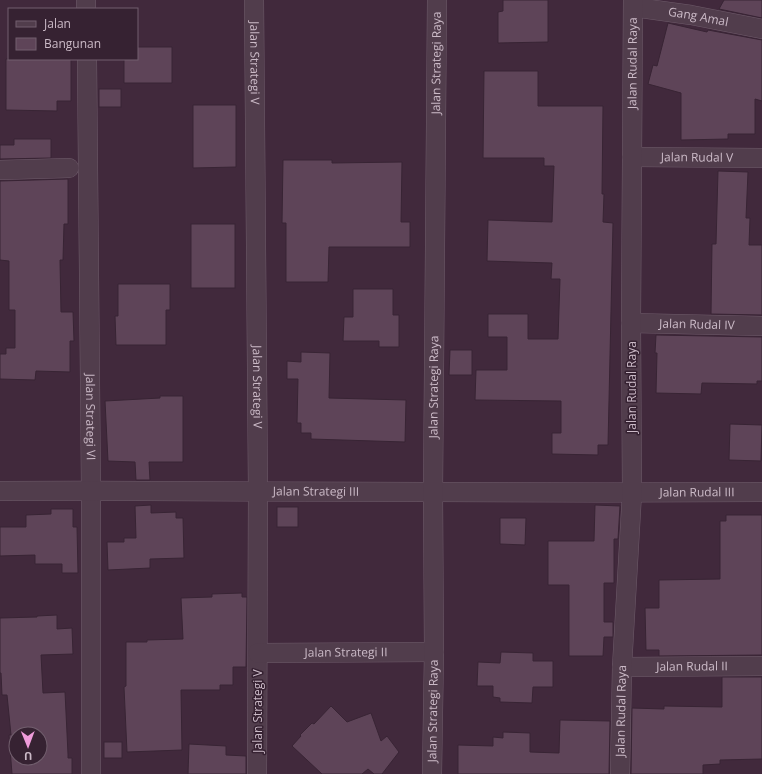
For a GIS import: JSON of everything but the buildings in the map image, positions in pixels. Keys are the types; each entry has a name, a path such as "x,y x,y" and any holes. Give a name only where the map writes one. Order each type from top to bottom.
{"street":[{"name":"Jalan Strategi V","path":"254,0 258,491 257,774"},
{"name":"Jalan Strategi Raya","path":"432,774 431,652 443,493 437,0"},
{"name":"Gang Amal","path":"633,3 762,29"},
{"name":"Jalan Rudal Raya","path":"620,774 622,667 632,493 631,324 633,3"},
{"name":"Jalan Strategi VI","path":"87,60 91,774"},
{"name":"Jalan Rudal V","path":"632,157 762,158"},
{"path":"0,170 69,168"},
{"name":"Jalan Rudal IV","path":"631,324 762,326"},
{"name":"Jalan Strategi III","path":"0,491 90,490 632,493"},
{"name":"Jalan Rudal III","path":"632,493 762,492"},
{"name":"Jalan Strategi II","path":"258,653 431,652"},
{"name":"Jalan Rudal II","path":"622,667 762,666"}]}
